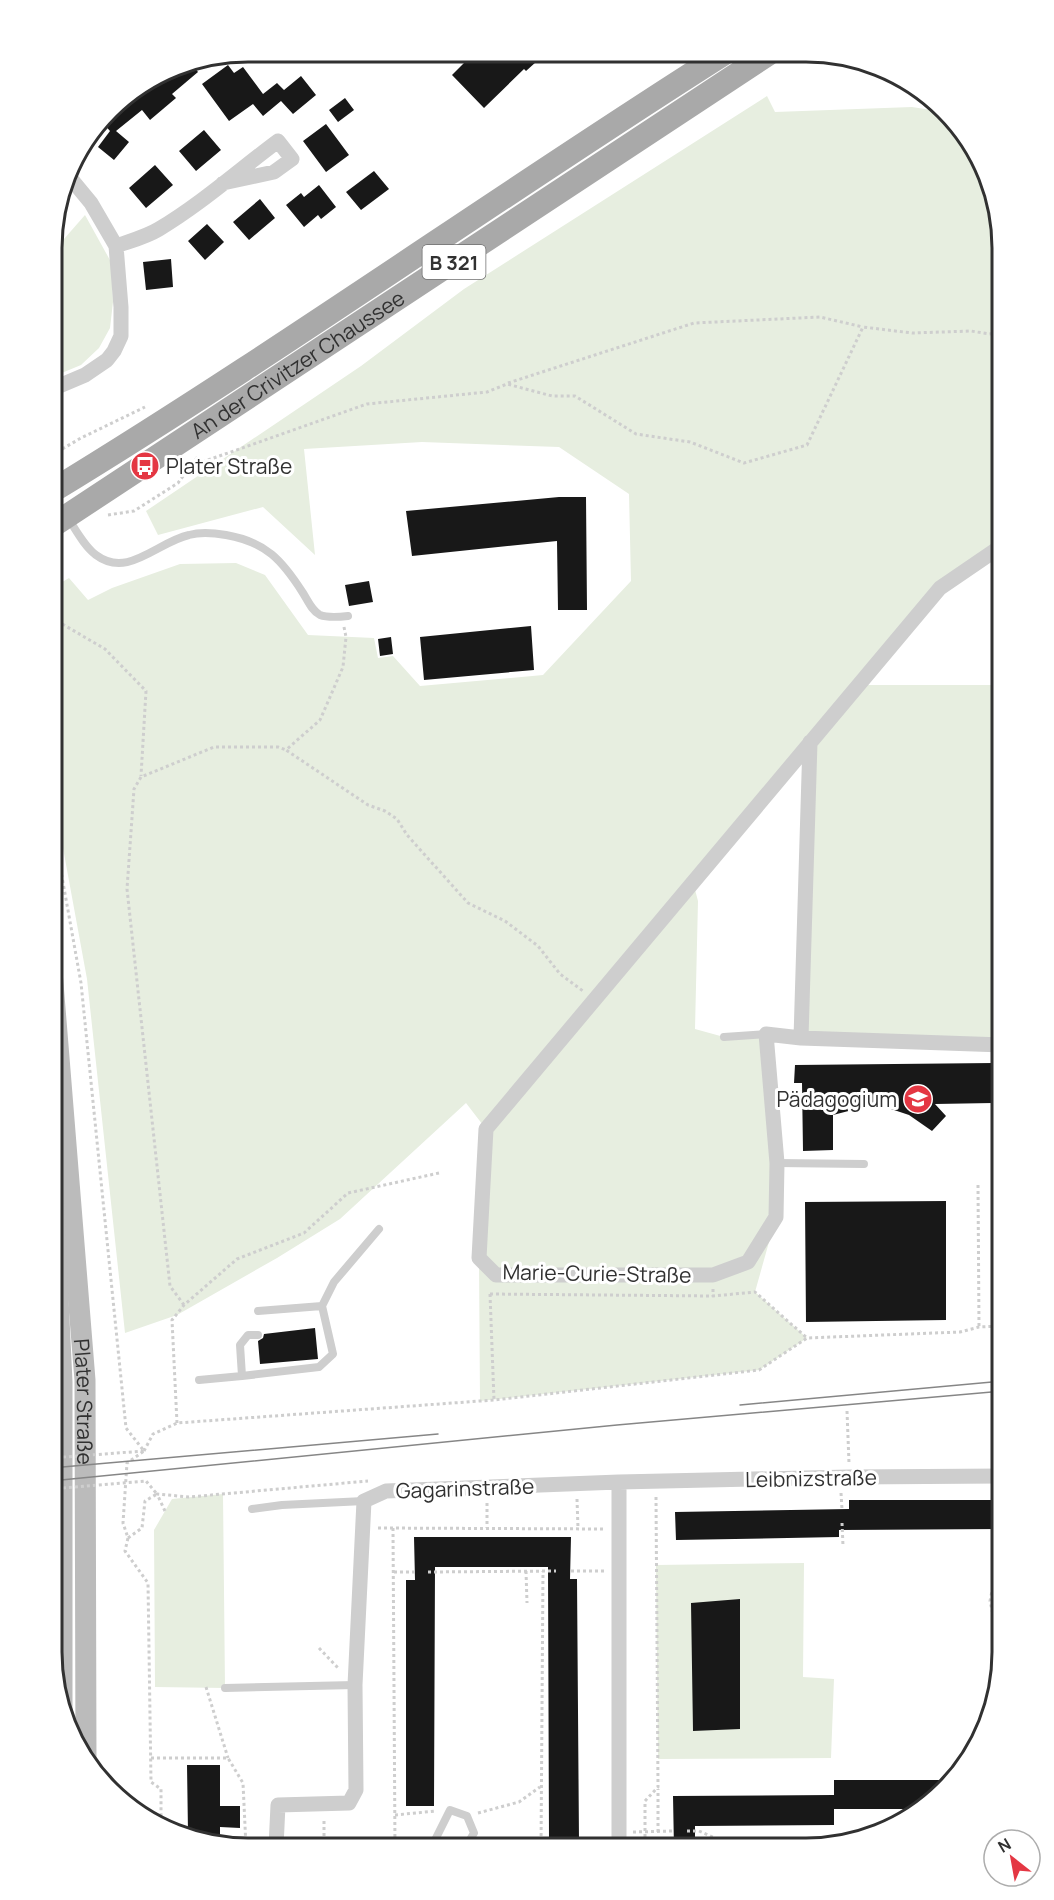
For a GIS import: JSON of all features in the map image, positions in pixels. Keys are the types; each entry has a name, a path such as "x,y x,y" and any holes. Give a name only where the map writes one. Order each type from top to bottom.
{"main road":[{"name":"An der Crivitzer Chaussee","path":"62,485 262,357 613,123 710,62"},
{"name":"An der Crivitzer Chaussee","path":"62,521 756,62"}],"street":[{"path":"62,385 85,375 107,360 121,336 116,246 91,203 74,182"},
{"path":"116,246 157,231 223,183"},
{"name":"Marie-Curie-Straße","path":"766,1034 777,1163 776,1217 748,1262 713,1275 496,1275 479,1258 486,1129 940,588 992,553"},
{"path":"801,1038 810,742"},
{"path":"766,1034 801,1038 992,1045"},
{"name":"Plater Straße","path":"62,1095 85,1380 86,1744"},
{"path":"62,1382 85,1380"},
{"name":"Leibnizstraße","path":"619,1482 992,1476"},
{"path":"619,1482 619,1838"},
{"name":"Gagarinstraße","path":"364,1501 386,1491 619,1482"},
{"path":"276,1838 278,1806 349,1803 356,1790 355,1685 364,1501"}],"lane":[{"name":"An der Crivitzer Chaussee","path":"62,524 96,555 115,564 131,562 188,535 208,533 243,538 266,549 282,562 318,614 345,616"},
{"path":"724,1037 766,1034"},
{"path":"777,1163 864,1164"},
{"path":"199,1380 319,1367 333,1354 322,1306 334,1282 379,1229"},
{"path":"258,1311 322,1306"},
{"path":"242,1376 240,1345 248,1335 258,1335"},
{"path":"252,1509 282,1505 364,1501"},
{"path":"225,1688 355,1685"},
{"path":"436,1838 450,1810 467,1816 474,1833 471,1838"}],"path":[{"path":"191,466 367,404 487,392 694,323 820,317 863,327 912,333 971,331 992,333"},
{"path":"507,384 552,396 575,396 636,434 690,442 744,463 807,445 863,327"},
{"path":"286,750 320,720 339,677 343,667 346,637 345,616"},
{"path":"62,624 105,649 146,691 141,777 134,789 127,889 170,1286 184,1305"},
{"path":"141,777 214,747 278,747 286,750 368,805 385,811 397,819 407,835 468,903 505,921 538,946 560,974 594,999"},
{"path":"62,877 81,983 126,1428 144,1451"},
{"path":"177,1423 172,1320 184,1305 237,1259 304,1233 348,1193 439,1173"},
{"path":"978,1185 979,1327"},
{"path":"494,1400 490,1294 496,1275"},
{"path":"713,1275 713,1296"},
{"path":"490,1294 713,1296 755,1292 807,1338"},
{"path":"161,1817 160,1789 151,1782 148,1583 125,1551 128,1538 123,1523 127,1463 144,1451 153,1434 177,1423 494,1400 759,1370 807,1338 960,1332 992,1326"},
{"path":"847,1411 849,1477"},
{"path":"62,1457 144,1451"},
{"path":"62,1487 146,1481 157,1494 165,1511"},
{"path":"656,1481 658,1832"},
{"path":"128,1538 142,1528 145,1501 157,1494 189,1497 331,1484"},
{"path":"487,1487 487,1528"},
{"path":"842,1523 843,1546"},
{"path":"364,1528 619,1529"},
{"path":"393,1528 395,1838"},
{"path":"571,1571 619,1570"},
{"path":"526,1571 527,1603"},
{"path":"541,1838 543,1571"},
{"path":"428,1572 556,1571"},
{"path":"394,1572 415,1572"},
{"path":"992,1591 990,1601 992,1610"},
{"path":"319,1648 355,1685"},
{"path":"206,1687 228,1758 243,1783 246,1838"},
{"path":"151,1758 228,1758"},
{"path":"467,1816 519,1802 540,1787"},
{"path":"645,1838 645,1801 658,1787"},
{"path":"324,1838 325,1804"},
{"path":"395,1815 450,1810"},
{"path":"628,1838 645,1832 674,1831"},
{"path":"687,1831 699,1831 710,1838"}],"shaded area":[{"path":"767,96 775,112 912,107 931,110 961,144 983,188 991,223 992,248 992,553 940,588 858,685 992,685 992,1045 801,1038 810,742 693,882 698,901 695,1029 724,1037 766,1034 776,1217 755,1292 807,1338 759,1370 480,1401 479,1258 486,1129 466,1103 340,1219 177,1315 125,1333 87,979 62,843 62,582 69,578 88,600 112,588 180,564 236,563 265,575 308,635 374,638 378,658 393,656 420,686 543,675 631,581 629,494 559,447 422,442 304,449 315,555 263,507 158,535 146,511 361,366 464,289"},
{"path":"85,215 111,262 113,302 110,328 99,348 81,365 62,373 62,248 62,241"},
{"path":"223,1494 225,1688 155,1687 154,1530 172,1499"},
{"path":"804,1563 803,1677 834,1679 831,1758 658,1759 656,1565"}],"building":[{"path":"465,62 536,62 526,71 524,69 484,108 452,75"},
{"path":"228,65 234,73 243,67 263,94 277,83 284,90 301,76 316,95 293,114 281,101 263,116 253,104 229,121 202,84"},
{"path":"196,69 198,72 172,94 176,98 150,120 142,110 116,131 129,142 114,160 98,147 110,131 106,127 116,116 144,93 188,71"},
{"path":"345,98 354,110 338,122 329,110"},
{"path":"326,124 349,155 326,172 303,141"},
{"path":"204,130 221,150 196,171 179,151"},
{"path":"155,165 173,185 146,208 129,188"},
{"path":"374,171 389,189 361,210 346,192"},
{"path":"319,185 336,207 321,219 318,215 304,227 286,205 301,193 304,197"},
{"path":"260,199 275,218 249,240 233,222"},
{"path":"207,224 224,242 205,260 188,241"},
{"path":"171,259 173,287 146,290 143,262"},
{"path":"559,497 586,497 587,610 558,610 557,541 412,556 406,511"},
{"path":"369,581 373,602 349,606 345,585"},
{"path":"531,626 534,670 424,680 420,637"},
{"path":"391,637 393,654 380,656 378,639"},
{"name":"Pädagogium","path":"992,1063 992,1103 935,1104 946,1116 932,1131 909,1115 885,1107 864,1107 833,1115 833,1150 803,1151 802,1083 794,1083 795,1065"},
{"path":"946,1201 946,1320 806,1322 805,1202"},
{"path":"315,1328 318,1359 260,1364 258,1341 263,1338 264,1334"},
{"path":"849,1500 992,1500 992,1529 839,1530 839,1537 676,1540 675,1512 849,1509"},
{"path":"414,1537 571,1537 570,1579 577,1579 579,1838 549,1838 548,1567 435,1567 434,1806 406,1806 406,1580 415,1580"},
{"path":"740,1599 740,1729 693,1731 691,1603"},
{"path":"187,1765 220,1765 220,1806 240,1806 240,1828 220,1827 220,1836 188,1828"},
{"path":"834,1780 942,1780 906,1809 834,1809 834,1825 695,1826 695,1838 674,1838 673,1796 834,1795"}],"tram line":[{"path":"740,1405 992,1382"},
{"path":"62,1480 617,1425 992,1392"},
{"path":"62,1467 438,1434"}],"place":[{"name":"Plater Straße","path":"145,466"},
{"name":"Pädagogium","path":"918,1099"}]}
